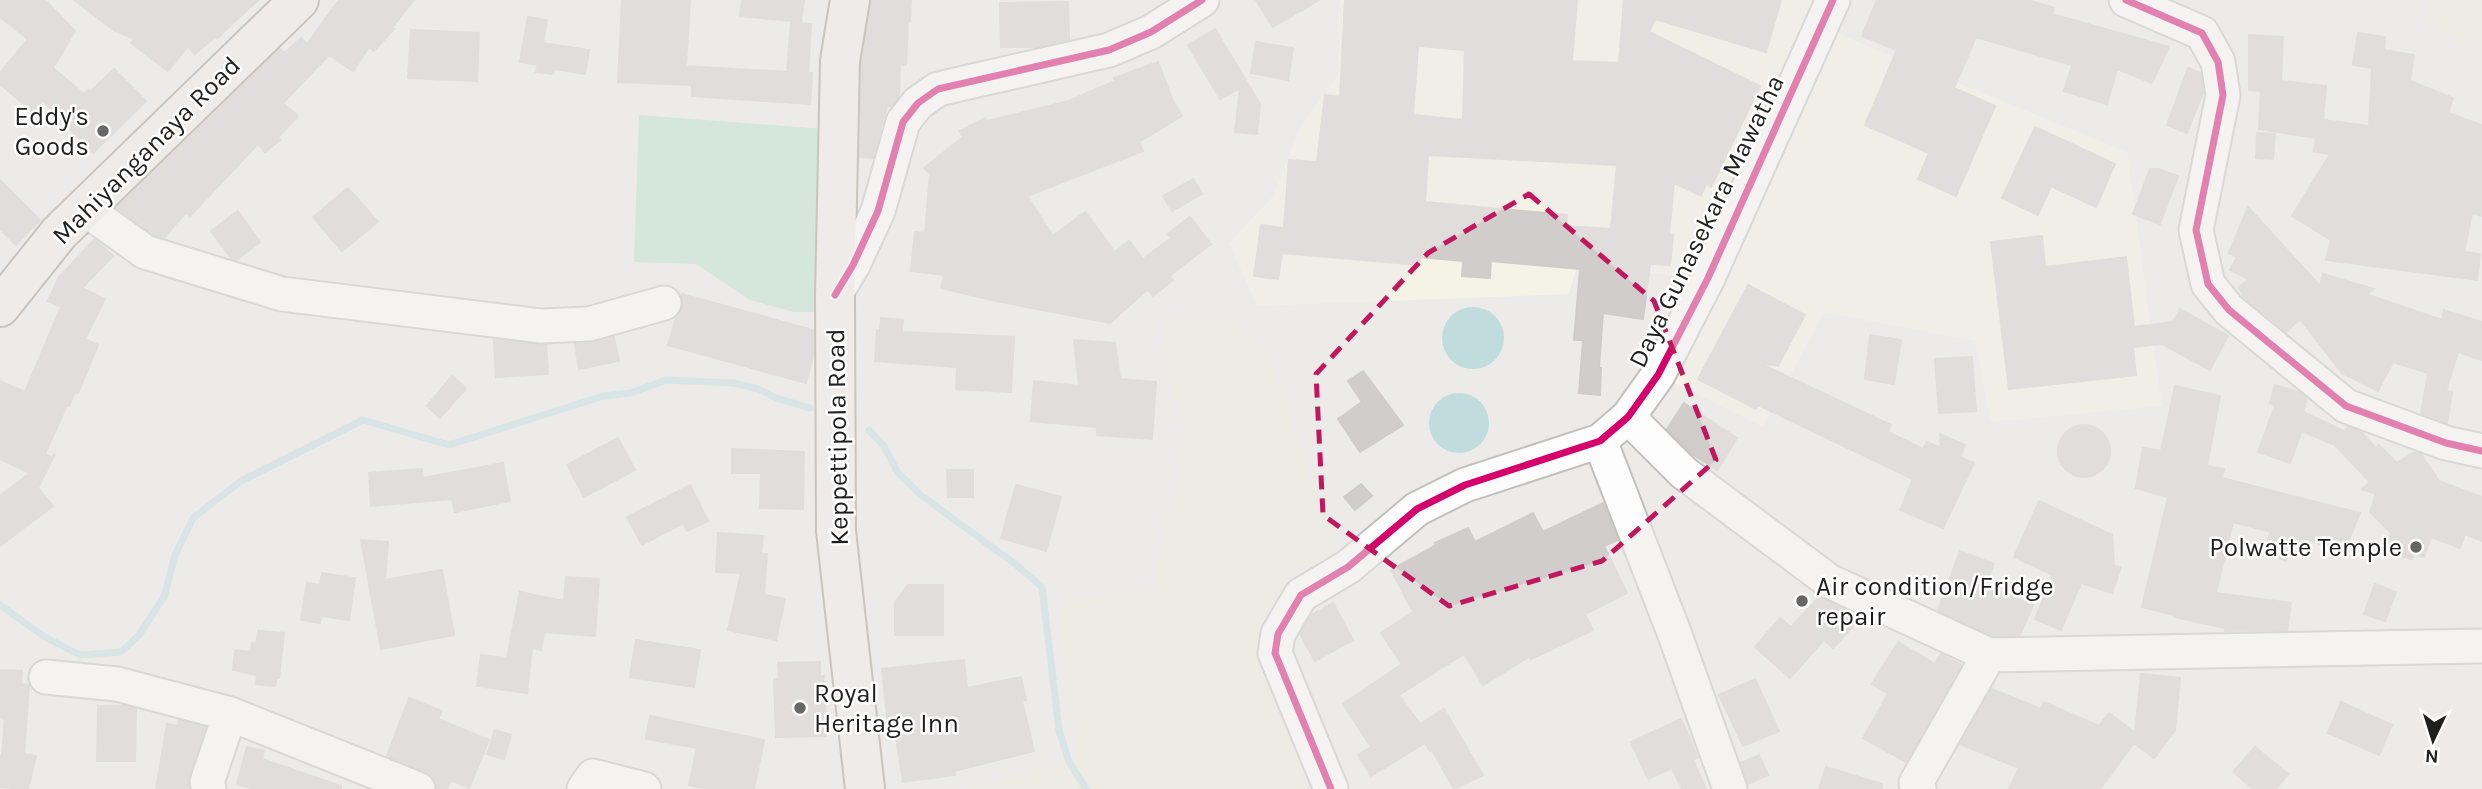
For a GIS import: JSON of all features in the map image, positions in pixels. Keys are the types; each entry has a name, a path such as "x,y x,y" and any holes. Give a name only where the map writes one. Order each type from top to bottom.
{"main road":[{"name":"Mahiyanganaya Road","path":"0,307 59,233 299,0"},
{"name":"Keppettipola Road","path":"850,0 840,61 835,295 836,531 865,789"}],"street":[{"path":"835,295 853,265 877,211 903,122 918,103 938,89 1108,50 1151,32 1202,0"},
{"name":"Daya Gunasekara Mawatha","path":"1331,789 1275,653 1278,634 1301,595 1348,567 1417,509 1465,485 1600,441 1628,417 1658,375 1708,278 1833,0"},
{"path":"2126,0 2202,33 2218,62 2222,95 2196,230 2208,284 2230,310 2346,406 2446,443 2482,451"},
{"path":"84,208 145,252 282,293 541,326 589,324 664,303"},
{"path":"1628,417 1684,473 1829,581 1989,655 2482,646"},
{"path":"1600,441 1675,635 1730,789"},
{"path":"1919,789 1916,783 1989,655"},
{"path":"46,677 117,684 230,714 418,789"},
{"path":"209,789 207,782 230,714"},
{"path":"584,789 593,776 644,789"}],"highlighted area":[{"path":"1529,194 1654,301 1716,460 1602,561 1449,606 1323,515 1316,374 1428,253"}],"shaded area":[{"path":"1340,0 1833,0 1821,27 2127,152 2162,406 1991,422 1975,341 1824,312 1763,427 1658,375 1707,278 1577,266 1569,294 1257,306 1229,243 1274,195 1299,129 1338,75"},
{"path":"2425,0 2482,0 2482,49 2446,34 2425,19"},
{"path":"1164,318 1234,321 1269,353 1336,545 1325,562 1295,568 1270,604 1266,666 1306,789 967,789 1079,758 1067,704 1057,602 1152,589 1185,436 1168,379"}],"green space":[{"path":"639,115 824,129 823,312 794,312 750,300 696,264 634,262"}],"water":[{"path":"1467,307 1479,307 1495,316 1502,326 1502,350 1495,360 1479,369 1467,369 1456,364 1447,355 1442,344 1442,332 1447,321 1456,312"},
{"path":"1459,393 1476,398 1484,406 1489,423 1484,440 1476,448 1459,453 1442,448 1434,440 1429,423 1434,406 1442,398"}],"building":[{"path":"0,0 45,0 75,31 53,68 84,94 88,90 90,92 114,69 146,101 93,153 43,100 33,112 0,84 0,73 28,39 0,17"},
{"path":"74,0 258,0 217,38 195,54 188,46 168,71 131,43 135,39 115,31"},
{"path":"339,0 414,0 391,29 394,29 374,51 369,47 353,71 329,55 283,103 298,116 278,137 280,140 265,152 258,144 190,216 186,212 164,238 154,235 116,208 280,49 284,53 301,38 307,44"},
{"path":"622,0 690,0 686,66 787,72 791,23 811,24 808,73 812,73 810,104 692,96 692,85 618,82"},
{"path":"742,0 804,0 801,22 740,16"},
{"path":"871,0 911,0 906,65 900,65 899,97 891,106 887,106 873,158 860,157 862,63"},
{"path":"1256,0 1319,0 1273,27"},
{"path":"1345,0 1577,0 1572,61 1619,63 1624,0 1781,0 1766,52 1655,19 1649,32 1760,86 1711,187 1706,184 1701,196 1674,183 1669,234 1673,235 1670,265 1650,264 1643,319 1603,313 1600,395 1579,393 1583,340 1574,340 1580,269 1491,261 1490,278 1462,276 1463,261 1420,257 1419,265 1282,253 1278,279 1254,276 1261,225 1284,228 1289,160 1317,162 1325,95 1340,97","holes":["1418,46 1465,50 1463,120 1413,115","1428,155 1617,165 1611,229 1566,226 1567,215 1425,202"]},
{"path":"1877,0 2028,0 2054,8 2052,14 2169,47 2152,83 2117,69 2107,104 2064,91 2072,65 1976,37 1954,88 1995,106 1956,196 1918,179 1929,153 1865,125 1897,50 1862,36"},
{"path":"1068,2 1069,39 1038,47 1001,47 1000,3"},
{"path":"528,17 547,20 543,43 589,50 585,74 555,69 553,74 536,72 538,65 520,62"},
{"path":"1215,29 1260,104 1257,134 1235,132 1240,88 1220,99 1188,45"},
{"path":"411,30 479,33 477,81 408,78"},
{"path":"2358,33 2385,37 2384,50 2414,55 2410,81 2453,98 2448,113 2482,125 2482,216 2472,213 2464,252 2480,254 2477,280 2326,260 2331,240 2292,216 2330,154 2314,152 2316,138 2259,129 2261,91 2249,90 2249,35 2283,37 2281,81 2326,86 2323,120 2369,126 2372,68 2353,65"},
{"path":"1256,42 1293,48 1288,80 1251,73"},
{"path":"1158,62 1173,101 1182,116 1139,142 1143,151 1027,196 1053,236 1085,212 1115,252 1129,241 1143,259 1171,238 1167,234 1190,217 1211,244 1169,276 1173,280 1153,296 1148,289 1110,323 941,288 944,275 911,271 915,232 925,233 930,174 924,168 963,137 960,131 985,118 987,121 1069,101 1115,81 1114,78"},
{"path":"2188,68 2200,73 2203,93 2187,133 2167,125"},
{"path":"2035,127 2115,164 2096,207 2051,186 2038,215 2002,198"},
{"path":"2257,133 2275,134 2273,159 2256,158"},
{"path":"2150,169 2178,176 2160,224 2133,214"},
{"path":"1193,179 1202,194 1172,211 1163,196"},
{"path":"0,180 40,220 16,245 0,229"},
{"path":"348,188 378,222 342,251 313,217"},
{"path":"2248,207 2320,286 2323,274 2374,289 2366,294 2442,320 2444,310 2482,322 2482,360 2458,352 2446,391 2452,392 2447,423 2421,413 2428,373 2393,362 2378,391 2342,373 2300,319 2286,332 2243,296 2239,287 2249,279 2230,270 2237,257 2229,253"},
{"path":"238,211 260,242 236,260 231,258 211,231"},
{"path":"2042,236 2045,267 2126,257 2134,327 2173,322 2180,309 2228,336 2210,370 2162,344 2133,347 2136,375 2009,389 1991,242"},
{"path":"95,239 113,256 82,288 105,299 85,339 98,345 78,393 75,392 69,406 67,405 45,454 51,457 55,454 38,488 53,506 0,546 0,496 30,473 0,459 0,381 25,392 61,307 48,301 59,277"},
{"path":"1748,285 1805,315 1778,366 1759,363 1891,425 1888,432 1923,449 1927,442 1941,448 1940,434 1965,445 1960,457 1974,463 1943,528 1900,510 1913,479 1758,405 1756,409 1698,379"},
{"path":"682,294 813,330 813,356 806,383 668,345 682,308"},
{"path":"881,318 903,320 902,332 1014,337 1011,392 956,389 957,367 875,361 877,330 880,331"},
{"path":"1870,335 1901,340 1894,384 1865,379"},
{"path":"614,337 619,361 579,369 575,344 594,343"},
{"path":"494,340 546,345 548,374 496,377"},
{"path":"1074,340 1115,343 1120,379 1156,382 1152,439 1097,435 1097,427 1031,421 1034,381 1079,386"},
{"path":"1972,357 1976,411 1939,413 1935,359"},
{"path":"1363,371 1403,425 1360,452 1338,419 1362,402 1348,381"},
{"path":"452,376 466,388 440,418 427,406"},
{"path":"2275,385 2298,392 2307,399 2303,412 2344,431 2348,427 2361,432 2376,448 2379,445 2397,463 2414,452 2421,454 2439,481 2482,497 2482,541 2465,534 2460,548 2431,537 2424,557 2414,554 2412,559 2385,551 2391,533 2370,512 2376,494 2362,489 2370,482 2335,445 2302,431 2290,463 2258,452 2274,408 2280,409 2270,403"},
{"path":"2175,386 2220,396 2207,466 2224,469 2222,478 2360,513 2343,554 2310,540 2308,544 2295,539 2286,561 2263,552 2271,532 2233,522 2216,593 2291,603 2287,630 2225,631 2225,628 2142,607 2168,497 2136,488 2143,448 2161,451"},
{"path":"1684,403 1737,438 1717,470 1692,454 1667,429"},
{"path":"2084,425 2094,427 2102,433 2108,441 2108,461 2102,469 2094,475 2084,477 2074,475 2066,469 2060,461 2058,451 2060,441 2066,433 2074,427"},
{"path":"618,438 635,470 584,497 567,465"},
{"path":"732,449 804,452 803,509 760,508 761,473 732,473"},
{"path":"503,463 510,501 455,512 452,499 371,506 369,473 422,469 423,478"},
{"path":"947,470 973,470 973,497 948,497"},
{"path":"1361,484 1372,496 1355,510 1344,497"},
{"path":"690,485 708,521 687,531 683,523 642,545 627,517"},
{"path":"1016,485 1061,497 1046,551 1001,538"},
{"path":"2039,501 2112,535 2114,566 2121,567 2112,593 2081,583 2061,630 2035,619 2053,575 2014,557"},
{"path":"1603,503 1618,540 1604,546 1627,593 1585,614 1593,630 1531,659 1530,656 1483,685 1464,654 1399,695 1420,724 1444,709 1483,775 1454,789 1432,750 1430,751 1425,743 1371,776 1358,755 1371,747 1343,704 1402,664 1381,633 1413,612 1391,570 1436,545 1435,543 1468,528 1475,542 1533,513 1543,532"},
{"path":"718,533 763,536 761,554 767,554 764,595 785,599 776,640 728,630 741,573 716,572"},
{"path":"361,540 388,542 385,580 442,570 454,635 381,649"},
{"path":"1960,551 1994,564 1985,586 2033,605 2020,635 1993,636 1938,610"},
{"path":"322,573 355,578 349,620 321,616 320,623 301,620 307,583 320,585"},
{"path":"566,577 599,579 595,636 544,632 541,650 532,648 527,693 477,686 481,655 507,658 520,592 564,601"},
{"path":"2375,584 2396,592 2385,621 2364,614"},
{"path":"908,585 943,585 943,635 895,635 895,602"},
{"path":"1819,597 1848,611 1858,621 1833,648 1824,640 1790,678 1755,647 1780,618 1791,627"},
{"path":"1333,603 1353,640 1315,661 1300,634 1312,615"},
{"path":"258,631 284,633 279,678 275,686 256,684 257,675 233,670 235,650 251,652 252,643 256,644"},
{"path":"636,640 700,650 694,687 630,677"},
{"path":"1898,642 1935,664 1941,654 1961,665 1906,762 1863,738 1888,694 1872,684"},
{"path":"964,660 967,688 1021,677 1026,700 1022,701 1034,751 954,771 955,775 903,782 894,724 888,725 882,669"},
{"name":"Royal Heritage Inn","path":"820,662 820,676 824,676 826,736 776,737 774,679 779,679 778,663"},
{"path":"0,670 22,671 21,684 29,685 24,754 36,756 28,789 0,787 0,756 5,718 0,717"},
{"path":"2141,674 2180,678 2175,730 2154,758 2134,743 2100,789 2009,789 2019,768 1960,744 1992,689 2041,709 2044,702 2099,726 2109,713 2135,733"},
{"path":"1755,679 1779,731 1743,746 1719,695"},
{"path":"409,698 442,711 438,719 489,740 469,788 451,780 447,789 437,789 433,778 426,771 387,756"},
{"path":"2341,702 2392,725 2379,755 2328,733"},
{"path":"98,706 126,706 136,709 135,761 97,761"},
{"path":"650,716 764,740 754,789 708,789 689,785 697,748 646,739"},
{"path":"1681,719 1698,757 1693,760 1706,789 1682,789 1672,768 1648,779 1631,742"},
{"path":"179,720 205,727 189,776 189,789 156,789 167,724 178,726"},
{"path":"495,730 511,735 504,759 487,754"},
{"path":"247,747 264,751 262,759 341,786 341,789 255,789 237,784"},
{"path":"2255,747 2288,774 2276,789 2253,789 2233,772"},
{"path":"1759,755 1768,775 1748,784 1741,763"},
{"path":"1826,767 1882,784 1882,789 1819,789"}],"waterway":[{"path":"0,605 45,637 80,655 121,652 139,635 164,597 175,555 193,518 241,481 363,420 449,445 603,396 631,393 666,380 734,383 759,389 776,398 810,408"},
{"path":"869,430 884,446 898,473 922,496 1014,563 1042,587 1059,730 1069,762 1086,789"}],"cycle path":[{"path":"835,295 853,265 878,211 903,122 918,103 938,89 1109,50 1151,32 1202,0"},
{"path":"1331,789 1275,653 1278,634 1301,595 1348,567 1417,509 1465,485 1600,441 1628,417 1658,375 1708,278 1833,0"},
{"path":"2126,0 2202,33 2218,62 2223,95 2196,230 2208,284 2229,310 2346,406 2446,443 2482,451"}],"place":[{"name":"Eddy's Goods","path":"103,131"},
{"name":"Polwatte Temple","path":"2416,547"},
{"name":"Air condition/Fridge repair","path":"1802,601"},
{"name":"Royal Heritage Inn","path":"800,708"}]}
